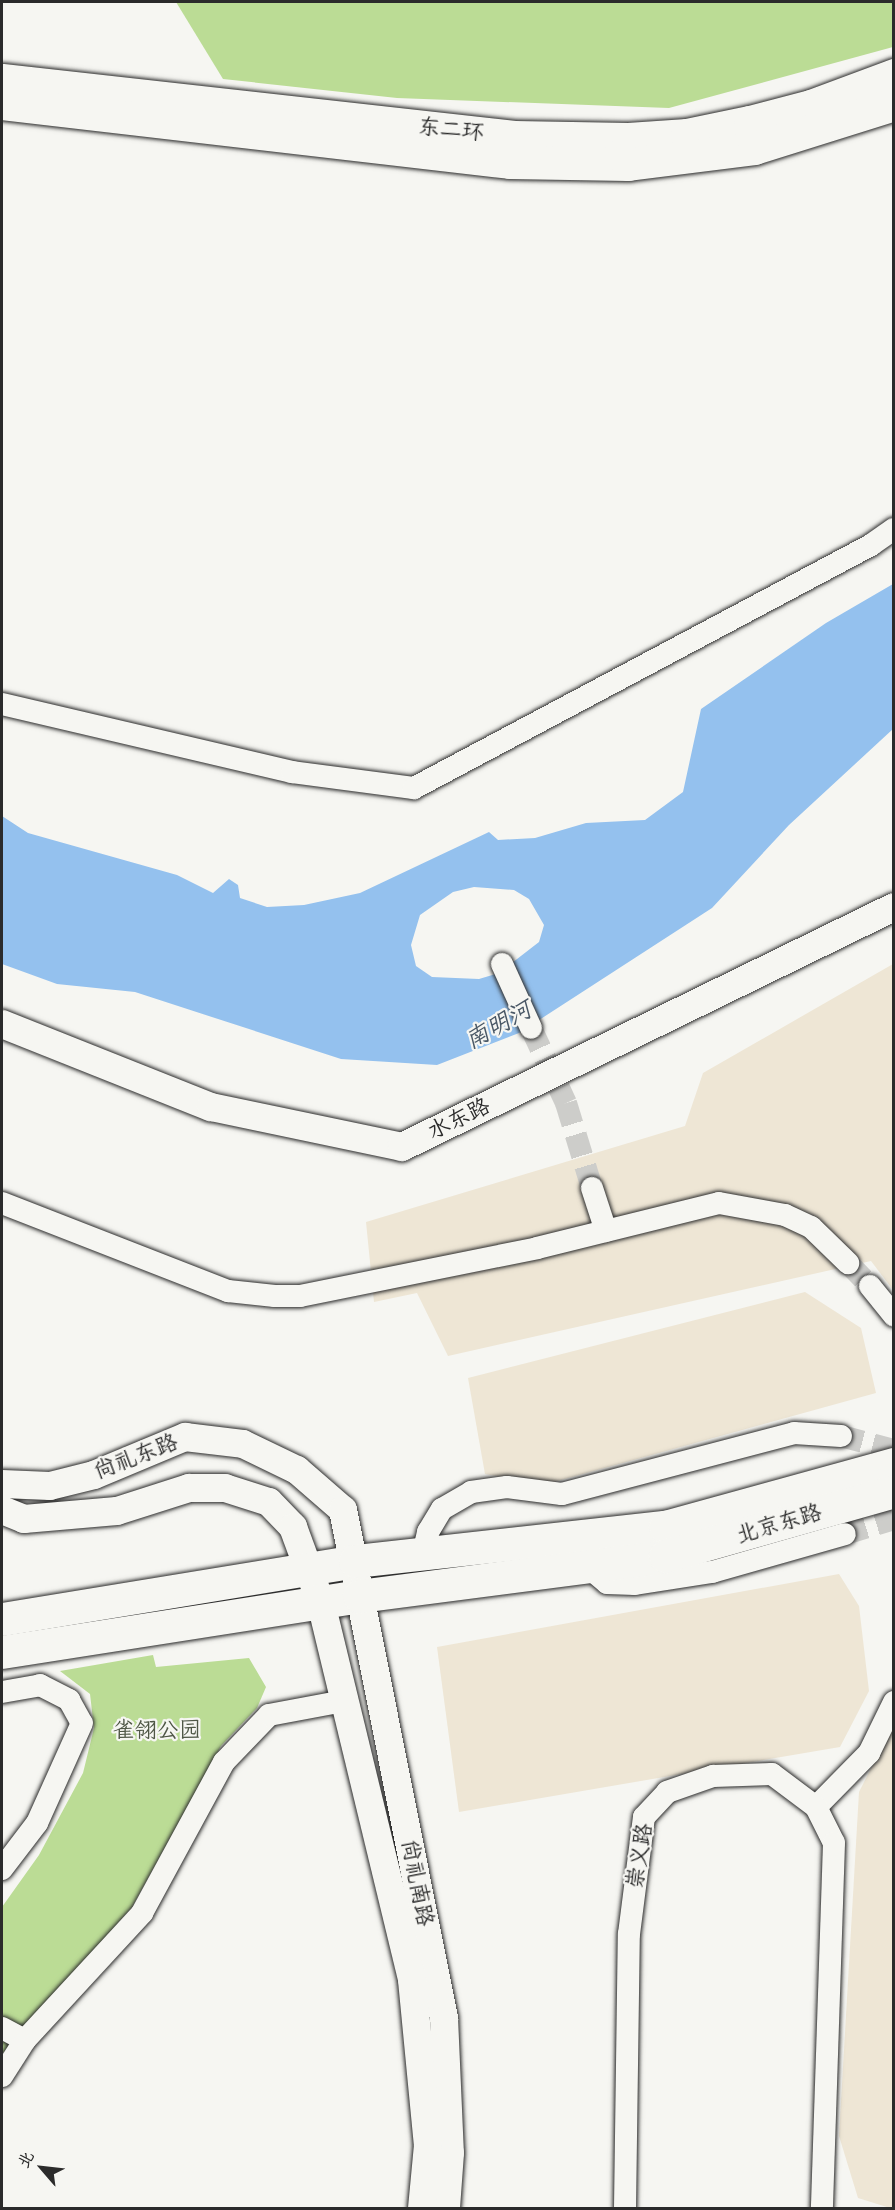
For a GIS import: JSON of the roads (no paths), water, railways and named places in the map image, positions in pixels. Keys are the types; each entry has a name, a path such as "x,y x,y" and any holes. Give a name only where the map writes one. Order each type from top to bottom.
{"highway":[{"name":"东二环","path":"2,102 347,131 628,139 687,135 812,106 894,75"},
{"name":"东二环","path":"2,80 347,131 510,162 628,164 754,148 894,104"},
{"name":"北京东路","path":"665,1542 894,1464"},
{"name":"北京东路","path":"665,1542 894,1491"},
{"path":"2,1619 355,1561 423,1554 665,1542"},
{"path":"2,1652 359,1596 587,1566 665,1542"}],"main road":[{"name":"水东路","path":"2,1024 211,1107 402,1147 894,907"},
{"name":"水东路","path":"2,1045 209,1127 409,1160 894,928"},
{"name":"尚礼东路","path":"2,1484 50,1486 94,1475 184,1437 243,1444 297,1470 343,1510 355,1561"},
{"name":"尚礼东路","path":"2,1510 24,1519 117,1511 189,1488 225,1488 269,1502 294,1527 310,1569"},
{"name":"尚礼南路","path":"355,1561 359,1596 444,2018 450,2153 446,2208"},
{"name":"尚礼南路","path":"310,1569 321,1603 412,1980 428,2145 422,2208"}],"street":[{"path":"2,704 292,772 414,788 871,545 894,529"},
{"path":"502,964 531,1028"},
{"path":"592,1188 606,1231"},
{"path":"2,1203 228,1292 275,1296 300,1296 606,1231 718,1203 785,1215 811,1227 848,1263"},
{"path":"870,1287 894,1316"},
{"path":"423,1554 428,1532 442,1509 471,1492 507,1487 562,1494 794,1433 841,1437"},
{"path":"587,1566 607,1583 635,1584 712,1572 845,1534"},
{"path":"2,1692 40,1685 69,1700 82,1723 37,1823 2,1869"},
{"path":"2,2076 25,2040 142,1913 224,1762 269,1715 345,1701"},
{"path":"816,1807 869,1753 894,1702"},
{"name":"崇义路","path":"625,2208 629,1934 644,1817 666,1792 713,1776 772,1774 816,1807 834,1843 822,2208"},
{"path":"2,2028 25,2040"}],"water":[{"name":"南明河","path":"893,584 893,729 789,825 712,908 519,1033 437,1065 341,1059 135,992 57,984 2,964 2,816 28,833 177,875 213,893 229,879 238,885 240,898 267,907 304,905 360,893 489,832 498,840 535,838 586,823 645,820 683,792 701,709 826,623","holes":["474,887 514,890 529,899 544,925 539,942 499,973 479,979 432,977 416,966 411,945 420,915 453,892"]}],"tunnel":[{"path":"531,1028 566,1103 592,1188"},
{"path":"848,1263 870,1286"},
{"path":"841,1436 894,1450"},
{"path":"845,1534 894,1519"}],"park label":[{"name":"雀翎公园","path":"157,1731"}]}
